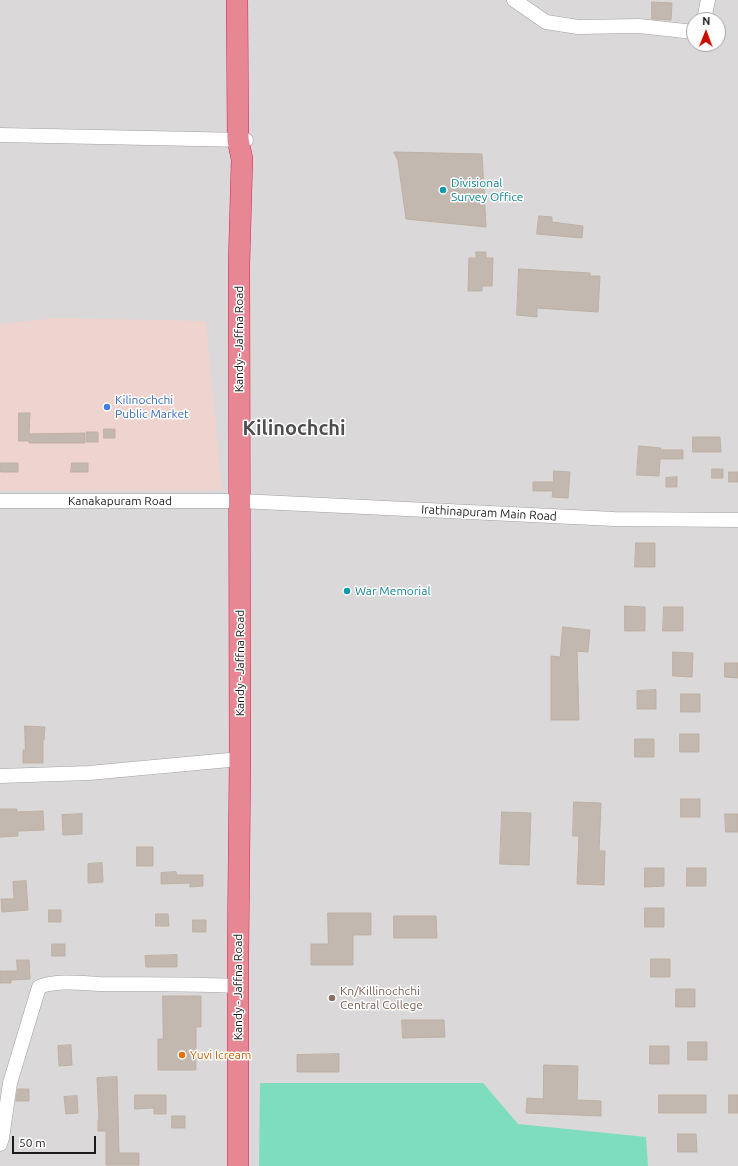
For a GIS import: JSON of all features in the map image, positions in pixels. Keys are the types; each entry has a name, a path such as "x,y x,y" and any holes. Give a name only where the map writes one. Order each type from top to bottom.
{"highway":[{"name":"Kandy - Jaffna Road","path":"237,0 242,146"},
{"name":"Kandy - Jaffna Road","path":"238,1166 240,759 239,265 242,146 250,0"}],"street":[{"path":"514,0 546,22 578,27 639,26 686,31"},
{"path":"706,12 708,0"},
{"path":"0,134 242,146"},
{"name":"Kanakapuram Road","path":"0,501 240,501"},
{"name":"Irathinapuram Main Road","path":"240,501 614,520 738,520"},
{"path":"0,776 89,773 240,759"},
{"path":"0,1144 10,1083 38,987 46,984 75,983 238,986"}],"shaded area":[{"path":"0,0 738,0 738,1166 0,1166"},
{"name":"Kilinochchi Public Market","path":"54,318 206,321 222,490 0,491 0,324"}],"green space":[{"path":"260,1083 483,1083 518,1124 646,1137 648,1166 259,1166"}],"building":[{"path":"652,2 672,3 671,20 652,19"},
{"name":"Divisional Survey Office","path":"394,152 482,154 486,227 406,219 398,161"},
{"path":"539,216 552,217 552,222 583,226 582,238 537,234"},
{"path":"476,252 486,252 486,258 493,258 492,286 482,286 482,291 468,291 469,258 476,258"},
{"path":"519,269 590,273 590,276 600,276 598,312 537,308 537,317 517,315"},
{"path":"19,413 30,413 29,434 85,433 85,443 29,443 29,441 19,441"},
{"path":"104,429 115,429 115,438 104,438"},
{"path":"87,432 98,432 98,442 87,442"},
{"path":"693,437 720,437 721,452 693,452"},
{"path":"639,446 661,448 660,450 683,450 683,459 660,459 659,476 637,475"},
{"path":"1,463 18,463 18,472 1,472"},
{"path":"72,463 88,463 88,472 71,472"},
{"path":"712,469 723,469 723,478 712,478"},
{"path":"554,471 570,472 568,498 552,497 553,491 533,491 533,482 553,482"},
{"path":"729,472 738,472 738,482 729,482"},
{"path":"677,477 677,487 666,487 666,478"},
{"path":"636,543 655,543 655,567 635,567"},
{"path":"625,606 645,607 645,631 625,631"},
{"path":"664,607 683,607 683,631 663,631"},
{"path":"563,627 590,630 588,652 577,651 579,720 551,720 551,656 560,657"},
{"path":"673,652 693,653 692,677 673,676"},
{"path":"725,663 738,663 738,678 725,677"},
{"path":"656,690 656,709 637,709 637,691"},
{"path":"681,694 700,694 700,712 681,712"},
{"path":"25,726 45,727 43,740 43,763 23,763 23,750 25,750"},
{"path":"680,734 699,734 699,752 680,752"},
{"path":"635,739 654,739 654,757 635,757"},
{"path":"681,799 700,799 700,817 681,817"},
{"path":"574,802 601,803 599,851 605,851 604,885 577,884 579,836 573,836"},
{"path":"0,809 17,809 17,812 43,811 44,830 18,831 18,836 0,837"},
{"path":"502,812 531,813 529,865 500,864"},
{"path":"82,814 82,834 63,835 62,815"},
{"path":"725,814 738,814 738,832 726,832"},
{"path":"137,847 153,847 153,866 137,866"},
{"path":"102,863 103,882 88,883 88,864"},
{"path":"645,868 664,868 664,886 645,887"},
{"path":"687,868 706,868 706,886 687,886"},
{"path":"176,872 177,875 203,875 203,886 190,887 190,883 161,884 161,873"},
{"path":"26,881 28,910 2,912 1,899 14,899 13,882"},
{"path":"645,908 664,908 664,927 645,927"},
{"path":"49,910 61,910 61,922 49,922"},
{"path":"328,913 371,913 371,935 353,935 353,965 311,965 311,944 328,944"},
{"path":"156,914 168,914 169,926 156,926"},
{"path":"394,916 436,916 437,938 394,938"},
{"path":"193,920 206,920 206,932 193,932"},
{"path":"52,944 65,944 65,956 52,956"},
{"path":"177,955 177,967 146,967 145,956"},
{"path":"651,959 670,959 670,977 651,977"},
{"path":"17,960 29,960 30,979 11,980 11,983 0,983 0,971 17,971"},
{"path":"676,989 695,989 695,1007 676,1007"},
{"path":"163,996 201,996 201,1027 196,1027 196,1070 158,1070 158,1039 163,1039"},
{"path":"402,1020 444,1020 445,1037 403,1038"},
{"path":"688,1042 707,1042 707,1060 688,1060"},
{"path":"71,1045 72,1065 59,1066 58,1046"},
{"path":"650,1046 669,1046 669,1064 650,1064"},
{"path":"339,1054 339,1072 297,1072 297,1055"},
{"path":"544,1065 578,1066 577,1100 601,1101 601,1116 526,1113 527,1098 543,1099"},
{"path":"117,1077 119,1153 139,1153 139,1165 106,1165 106,1131 98,1131 99,1120 97,1078"},
{"path":"18,1089 29,1089 29,1101 16,1101"},
{"path":"135,1095 166,1095 166,1114 154,1114 154,1108 135,1109"},
{"path":"659,1095 706,1095 706,1113 659,1113"},
{"path":"729,1095 738,1095 738,1113 729,1113"},
{"path":"77,1096 78,1113 66,1114 64,1097"},
{"path":"172,1116 185,1116 185,1128 172,1128"},
{"path":"678,1134 696,1134 697,1152 678,1152"}],"place":[{"name":"Divisional Survey Office","path":"443,190"},
{"name":"Kilinochchi Public Market","path":"107,407"},
{"name":"War Memorial","path":"347,591"},
{"name":"Kn/Killinochchi Central College","path":"332,998"},
{"name":"Yuvi Icream","path":"182,1055"}],"district":[{"name":"Kilinochchi","path":"294,428"}]}
